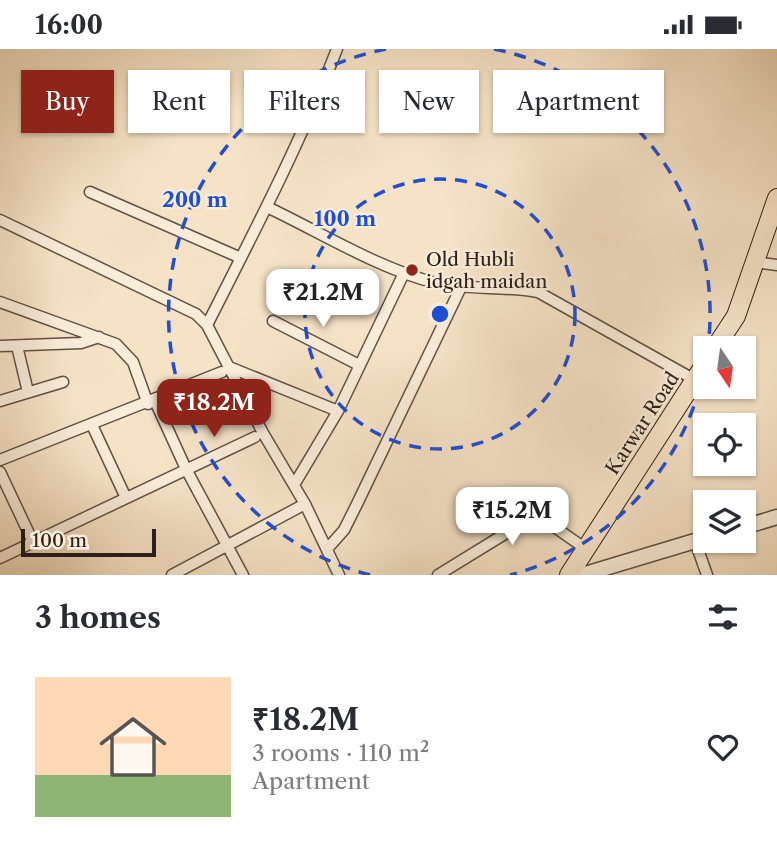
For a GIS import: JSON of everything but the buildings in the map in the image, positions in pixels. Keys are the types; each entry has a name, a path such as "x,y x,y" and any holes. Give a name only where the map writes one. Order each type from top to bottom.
{"highway":[{"path":"723,336 736,316 777,198"},
{"name":"Karwar Road","path":"569,575 693,383"}],"street":[{"path":"207,325 316,103 337,49"},
{"path":"90,192 242,258"},
{"path":"267,207 404,273 438,283 538,292 693,379"},
{"path":"0,220 196,314 207,325 226,370 305,504 339,575"},
{"path":"755,262 777,265"},
{"path":"294,485 338,411 404,273"},
{"path":"328,548 344,530 473,286"},
{"path":"0,302 99,337 127,352 243,575"},
{"path":"273,321 359,365"},
{"path":"0,346 81,343 99,337"},
{"path":"17,346 28,393"},
{"path":"0,460 152,402 226,370 338,411"},
{"path":"0,401 63,382"},
{"path":"92,425 126,498"},
{"path":"0,558 255,437"},
{"path":"0,472 33,542"},
{"path":"172,575 305,504"},
{"path":"438,575 534,516 543,519 586,549"},
{"path":"756,523 777,517"},
{"path":"582,575 693,542"},
{"path":"702,553 706,575"}],"place":[{"name":"Old Hubli idgah maidan","path":"412,270"}]}
